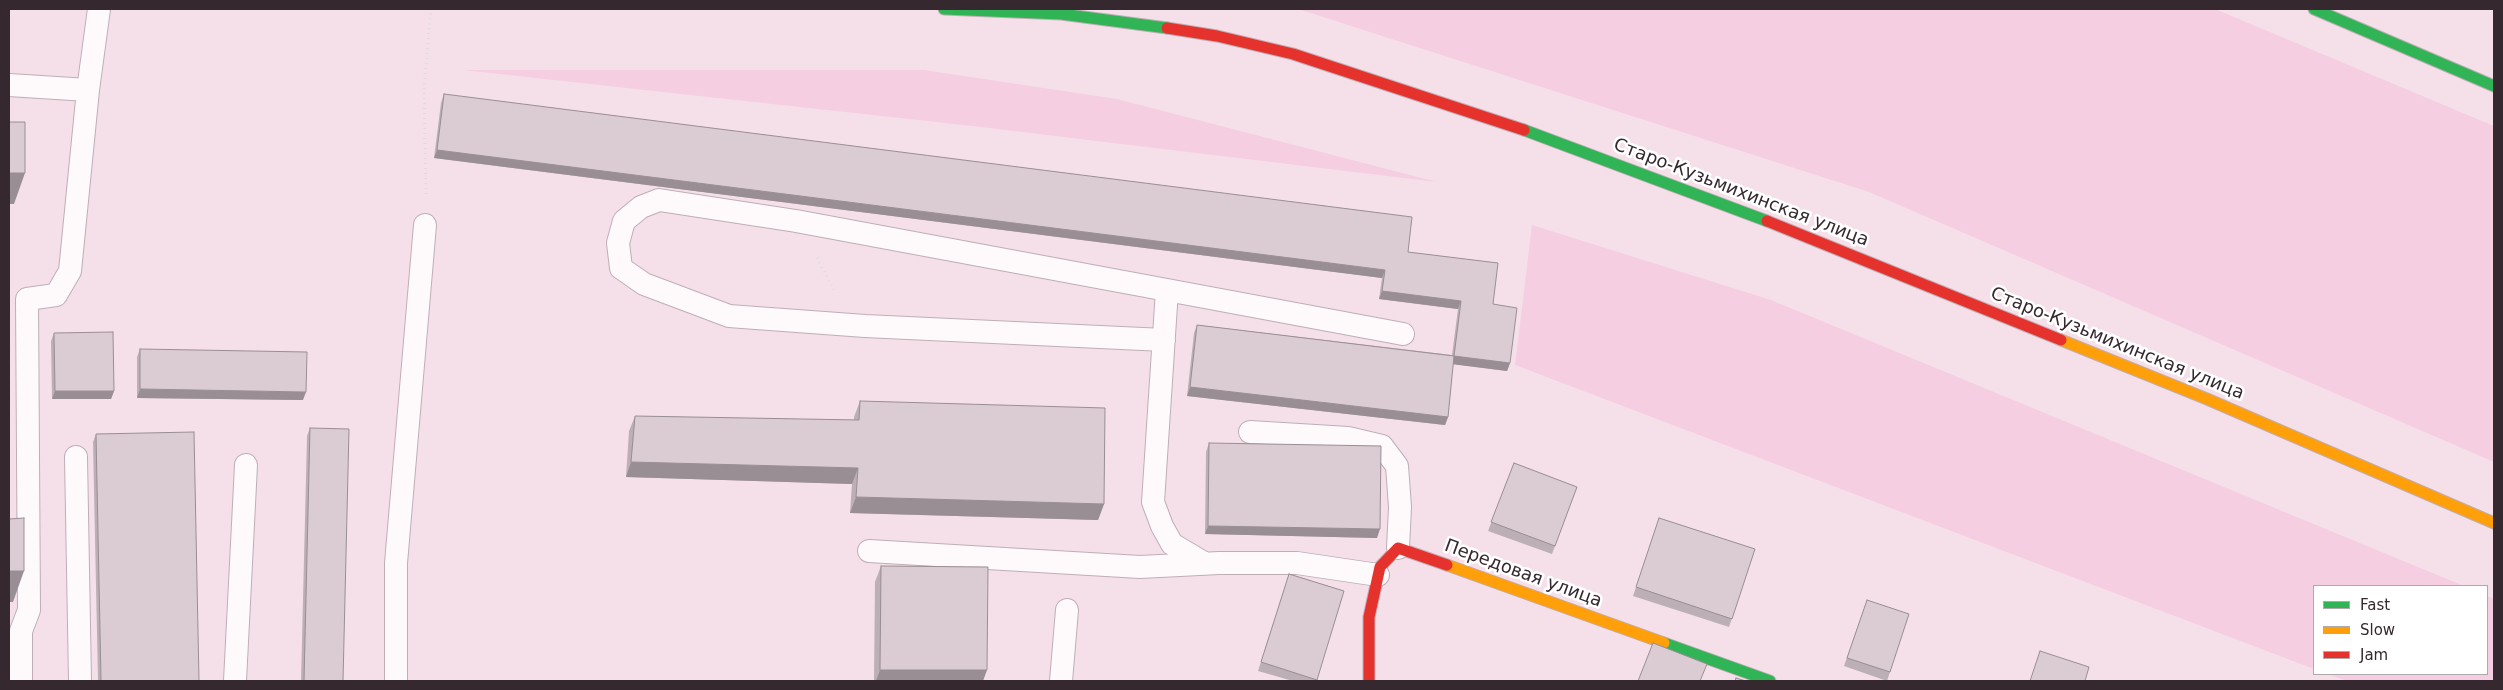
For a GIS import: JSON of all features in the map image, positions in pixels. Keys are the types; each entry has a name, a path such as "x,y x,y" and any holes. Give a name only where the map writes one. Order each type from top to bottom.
{"main road":[{"name":"Старо-Кузьмихинская улица","path":"944,9 1061,14 1143,24 1217,36 1294,54 1455,106 1630,168 1813,238 2207,400 2494,523"},
{"path":"2314,9 2494,86"},
{"path":"1369,681 1369,617 1378,575 1380,567 1398,548"},
{"name":"Передовая улица","path":"1398,548 1770,681"}],"lane":[{"path":"21,681 18,299 56,295 70,271 88,90 99,9"},
{"path":"9,85 88,90"},
{"path":"1164,340 854,326 729,316 644,284 621,268 618,243 624,221 641,207 659,200 796,221 1403,334"},
{"path":"396,681 396,563 425,225"},
{"path":"1167,290 1153,502 1162,526 1172,544 1204,563"},
{"path":"1250,432 1348,438 1382,446 1397,466 1400,507 1398,548"},
{"path":"76,457 80,681"},
{"path":"235,681 246,465"},
{"path":"869,551 1140,567 1204,563 1297,563 1378,575"},
{"path":"1061,681 1067,610"}],"path":[{"path":"425,225 427,170 424,89 431,9"},
{"path":"796,221 854,326"}],"shaded area":[{"path":"1298,9 2215,9 2494,126 2494,462 1869,192"},
{"path":"463,70 924,70 1117,99 1437,182 972,126"},
{"path":"1532,225 1771,300 2462,585 2313,585 2313,669 1515,365"},
{"path":"2488,596 2494,599 2494,681 2347,681 2330,675 2488,675"}],"building":[{"path":"444,94 1412,217 1408,252 1498,263 1493,304 1517,308 1510,363 1454,356 1461,301 1382,291 1385,270 437,150"},
{"path":"9,122 25,122 25,173 9,173"},
{"path":"1197,325 1454,356 1448,417 1190,387"},
{"path":"113,332 114,391 55,391 54,333"},
{"path":"140,349 307,352 306,392 140,389"},
{"path":"860,401 1105,408 1104,504 856,497 858,468 631,462 635,416 859,420"},
{"path":"310,428 349,429 343,681 304,681"},
{"path":"194,432 199,681 101,681 96,434"},
{"path":"1209,443 1381,446 1380,529 1208,526"},
{"path":"1514,463 1577,487 1555,546 1491,522"},
{"path":"24,518 24,571 9,571 9,519"},
{"path":"1659,518 1755,549 1732,619 1636,587"},
{"path":"881,566 988,567 987,670 880,670"},
{"path":"1289,574 1344,591 1317,680 1261,662"},
{"path":"1867,600 1909,614 1890,672 1847,658"},
{"path":"1653,643 1707,664 1700,681 1638,681"},
{"path":"2040,651 2089,667 2085,681 2030,681"},
{"path":"1736,678 1746,681 1735,681"}],"traffic: fast":[{"path":"944,9 1061,14 1167,28"},
{"path":"2314,9 2494,86"},
{"path":"1524,130 1767,221"},
{"path":"1664,643 1770,681"}],"traffic: slow":[{"path":"2061,340 2207,399 2494,523"},
{"path":"1447,565 1664,643"}],"traffic: jam":[{"path":"1167,28 1217,36 1293,54 1524,130"},
{"path":"1767,221 2061,340"},
{"path":"1369,681 1369,617 1380,567 1398,548 1447,565"}]}
